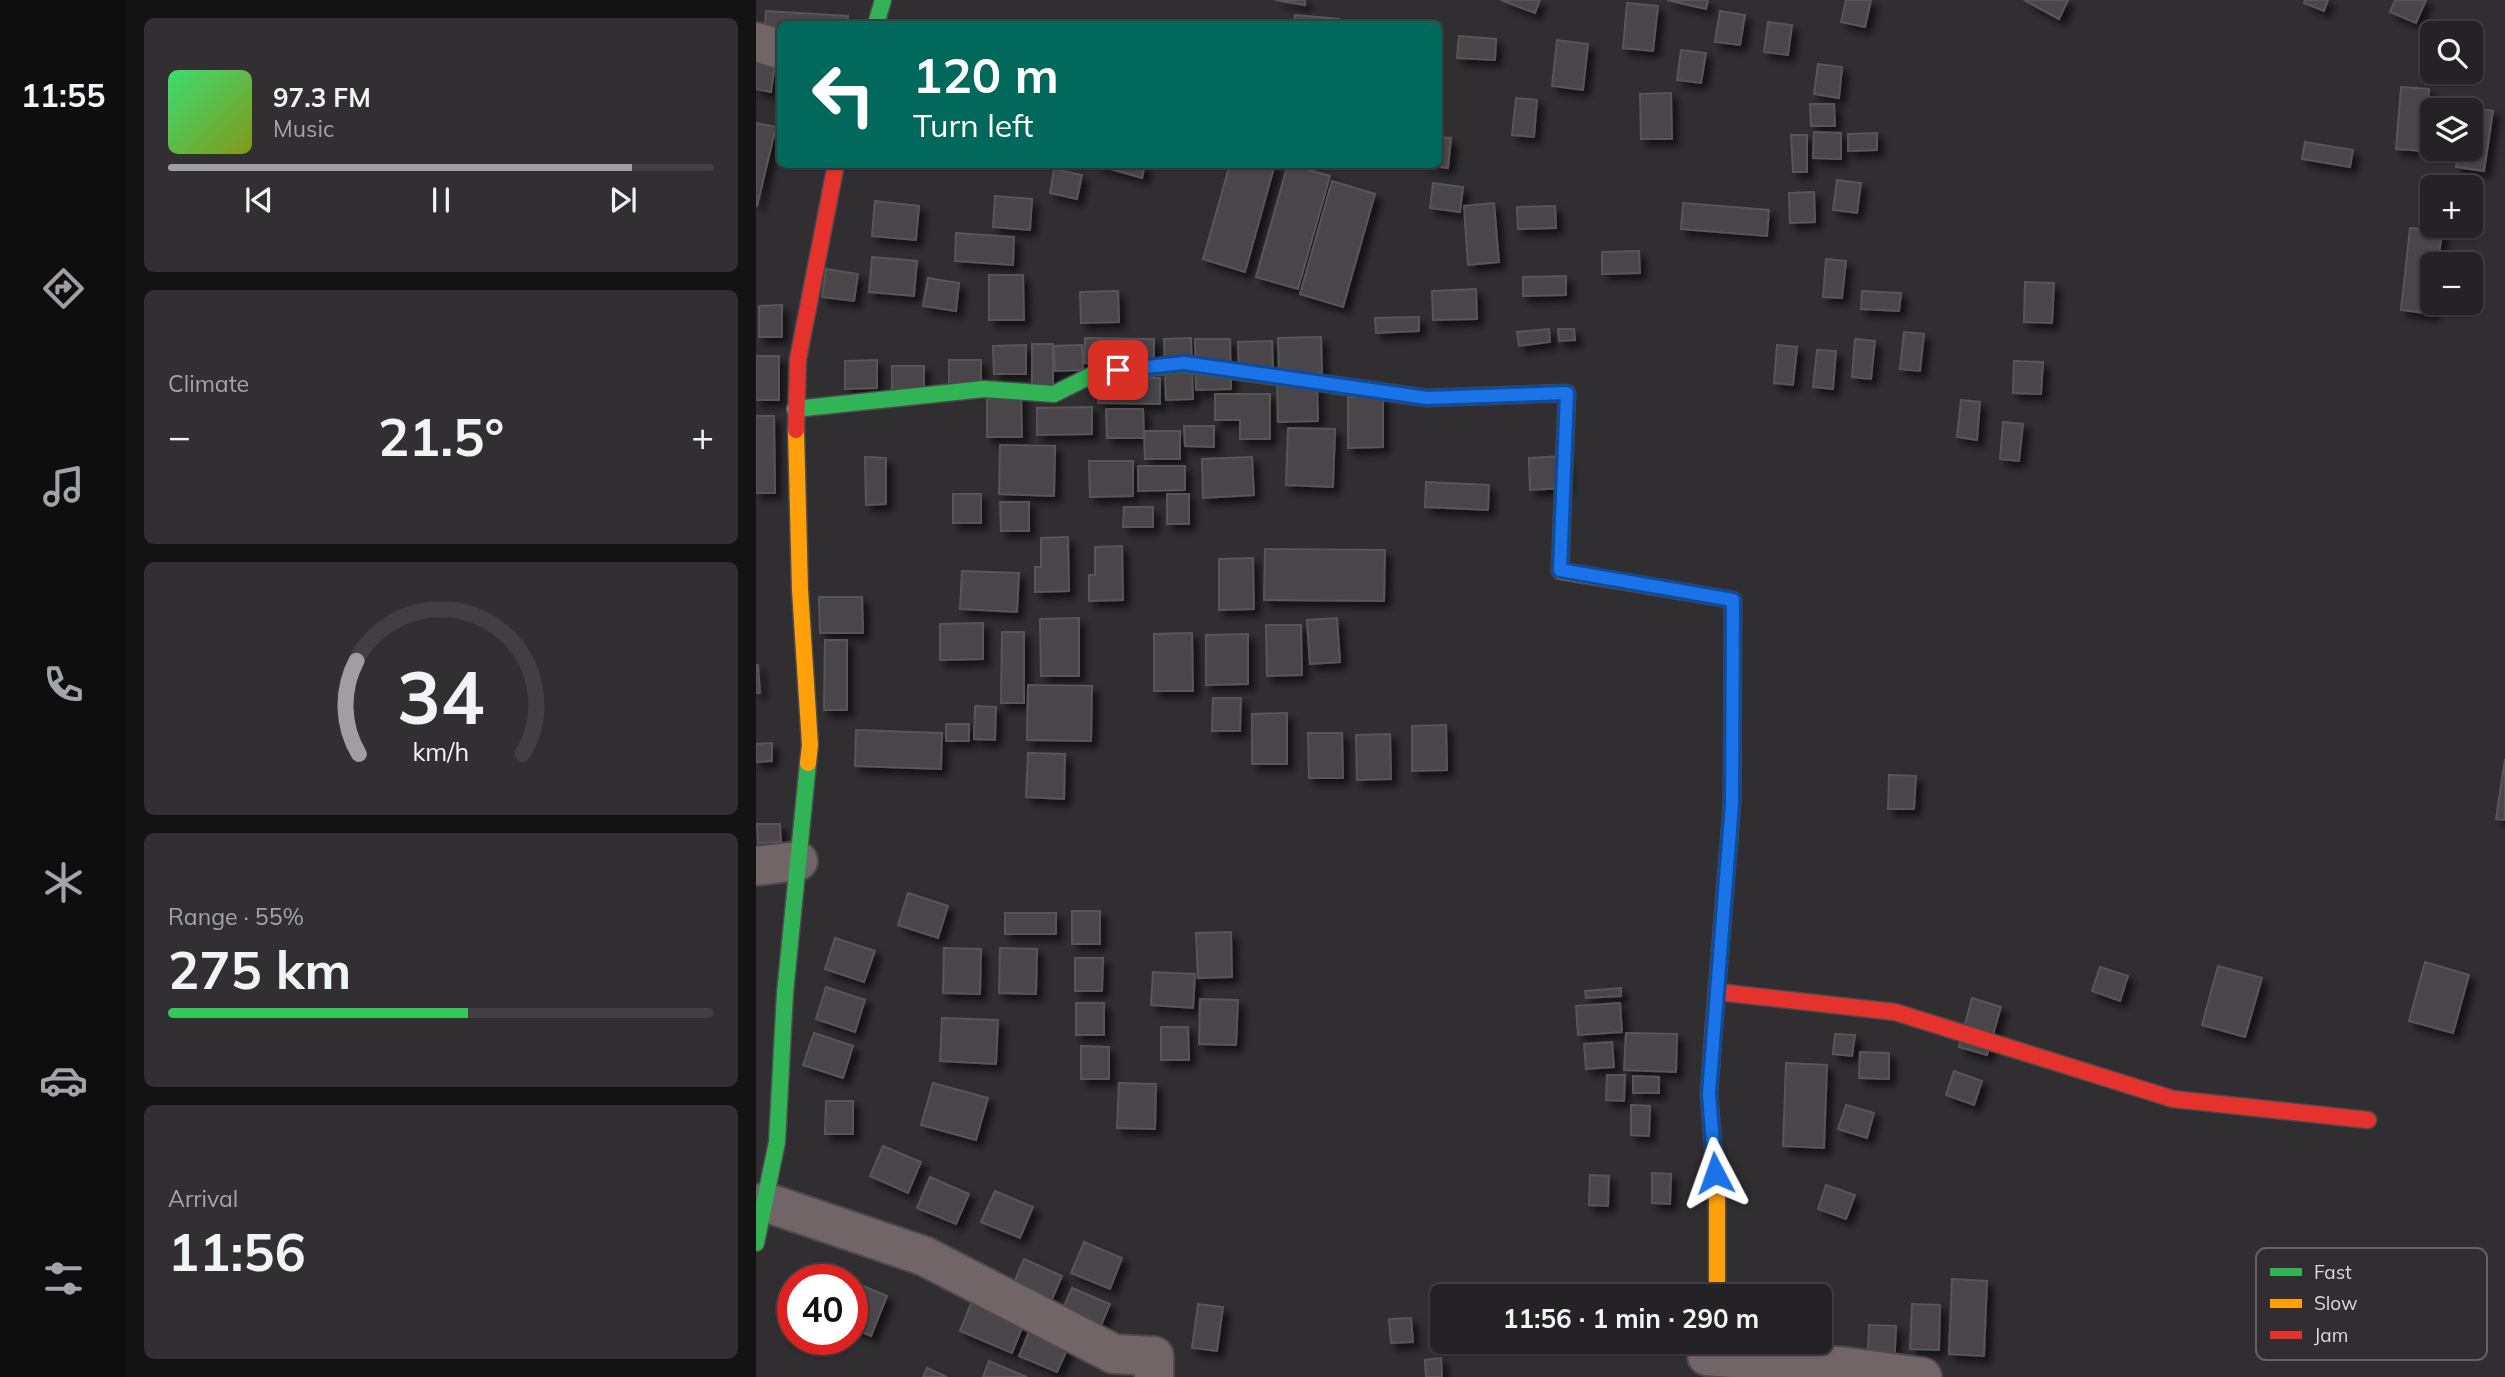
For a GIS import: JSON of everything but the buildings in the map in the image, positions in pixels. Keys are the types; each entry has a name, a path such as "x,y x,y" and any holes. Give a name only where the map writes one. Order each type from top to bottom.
{"street":[{"path":"877,21 883,0"},
{"path":"756,42 777,48"},
{"path":"756,1243 777,1142 785,993 810,745 800,590 795,409 803,324 835,168"},
{"path":"795,409 984,389 1054,394 1096,373 1184,363 1427,398 1567,393 1560,570 1733,600 1732,804 1709,1093 1717,1199 1717,1284"},
{"path":"756,866 797,861"},
{"path":"1718,992 1895,1012 2173,1099 2368,1120"},
{"path":"765,1202 924,1256 1114,1354 1154,1356 1154,1377"},
{"path":"1707,1354 1797,1370 1922,1377"}],"traffic: fast":[{"path":"877,21 883,0"},
{"path":"795,409 984,389 1054,394 1096,373 1184,364 1335,385"},
{"path":"1597,577 1733,600 1732,804 1714,1025"},
{"path":"756,1243 777,1142 785,993 808,763"}],"traffic: slow":[{"path":"1335,385 1427,398 1567,393 1560,571 1597,577"},
{"path":"796,430 800,590 810,745 808,763"},
{"path":"1714,1025 1709,1093 1717,1199 1717,1284"}],"traffic: jam":[{"path":"796,430 798,359 835,168"},
{"path":"1718,992 1895,1012 2173,1099 2368,1120"}],"route":[{"path":"1118,370 1184,363 1427,398 1567,393 1560,570 1733,600 1732,804 1709,1093 1715,1173"}]}
